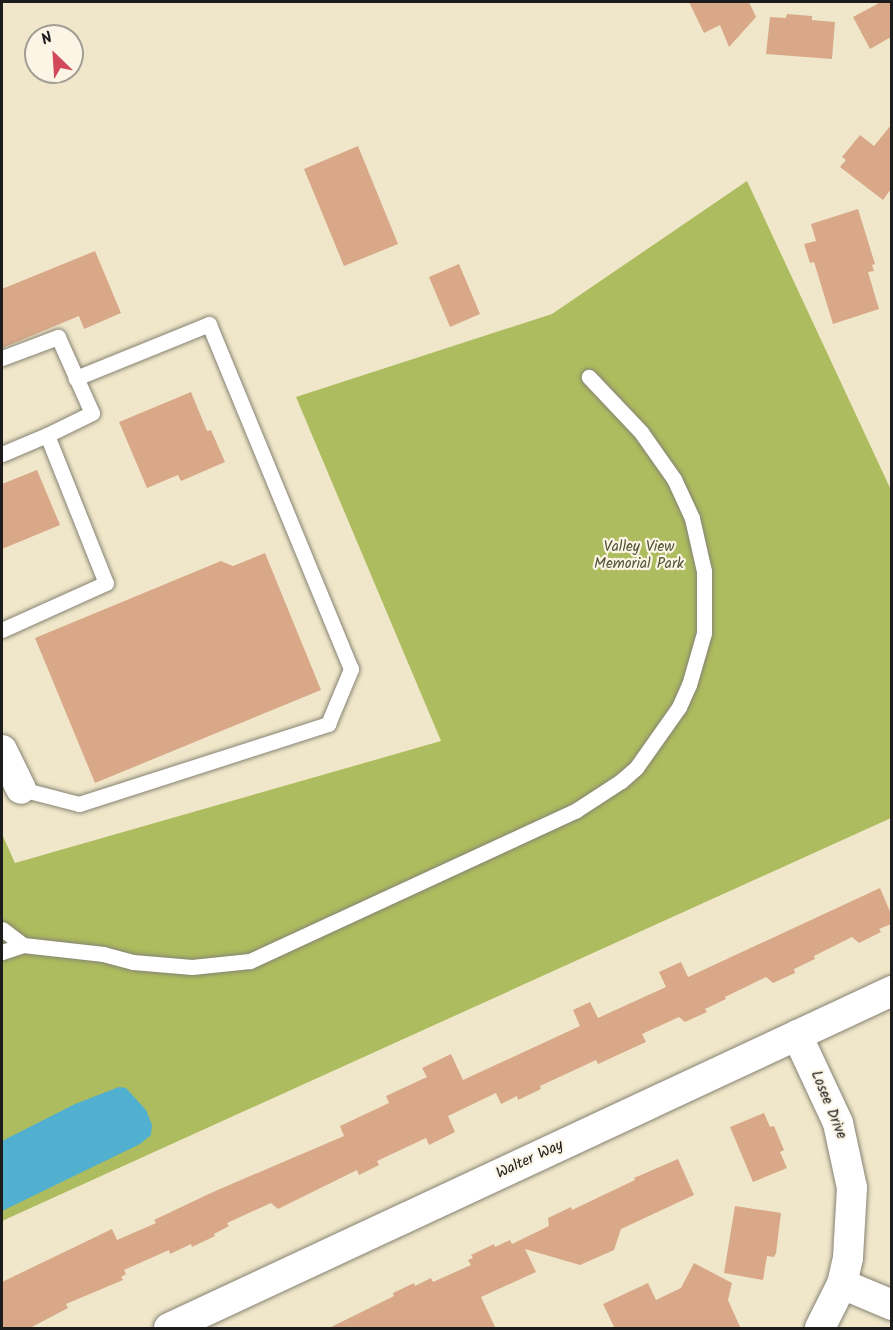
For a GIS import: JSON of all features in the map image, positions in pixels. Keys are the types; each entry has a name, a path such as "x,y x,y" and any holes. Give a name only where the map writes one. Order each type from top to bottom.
{"street":[{"path":"2,750 21,789"},
{"name":"Walter Way","path":"170,1329 891,991"},
{"name":"Losee Drive","path":"797,1035 838,1123 849,1167 851,1234 842,1284 820,1329"},
{"path":"842,1284 891,1305"}],"lane":[{"path":"21,789 79,804 328,724 351,669 209,324 76,378"},
{"path":"2,358 58,337 92,413 2,454"},
{"path":"2,952 23,945 183,967 225,966 250,961 574,811 621,781 636,768 679,707 689,685 704,633 704,572 692,518 674,479 641,432 589,377"},
{"path":"2,630 106,583 47,435"},
{"path":"2,929 23,945"}],"green space":[{"name":"Valley View Memorial Park","path":"747,181 891,490 891,818 2,1221 2,834 15,863 441,741 296,397 552,314"}],"water":[{"path":"119,1087 126,1088 146,1110 152,1125 151,1135 140,1144 2,1211 2,1141 75,1104"}],"building":[{"path":"689,2 749,2 756,17 729,47 720,25 704,33"},
{"path":"881,2 891,2 891,37 870,49 853,17"},
{"path":"787,14 812,16 812,20 835,22 832,59 766,54 770,17 786,18"},
{"path":"891,125 891,189 883,200 840,167 846,160 842,157 860,135 874,146"},
{"path":"358,146 398,244 344,266 304,169"},
{"path":"858,209 875,264 872,265 874,271 868,272 879,309 833,324 814,262 810,263 804,244 816,241 811,224"},
{"path":"95,251 121,313 84,329 79,316 2,348 2,289"},
{"path":"459,264 480,314 450,327 429,277"},
{"path":"191,392 207,431 211,430 225,462 181,481 178,475 147,488 119,422"},
{"path":"37,470 60,525 2,549 2,484"},
{"path":"265,553 321,690 95,783 35,638 221,561 233,566"},
{"path":"880,888 891,914 891,924 879,929 881,932 859,943 852,937 814,956 815,959 794,969 795,973 773,983 766,977 725,997 726,999 705,1009 707,1012 685,1022 679,1017 642,1034 646,1042 598,1064 596,1060 540,1086 541,1089 518,1100 517,1096 501,1104 496,1093 448,1116 455,1132 429,1145 426,1138 377,1161 379,1165 359,1175 357,1170 278,1209 271,1203 227,1223 229,1226 214,1234 215,1236 192,1247 191,1244 170,1254 169,1250 124,1270 126,1274 121,1277 123,1280 66,1304 68,1308 28,1329 2,1329 2,1282 112,1229 117,1240 156,1223 154,1220 213,1192 344,1136 340,1126 389,1103 386,1096 427,1077 422,1068 451,1054 463,1080 580,1026 573,1010 590,1002 598,1018 666,987 659,972 681,962 688,977"},
{"path":"764,1113 770,1127 774,1126 784,1150 780,1152 787,1168 753,1182 730,1127"},
{"path":"678,1159 694,1195 621,1229 614,1250 580,1265 525,1249 536,1272 481,1297 496,1329 327,1329 394,1296 393,1293 414,1283 415,1286 431,1278 433,1282 471,1265 468,1260 473,1258 471,1255 494,1244 495,1247 510,1240 512,1244 549,1226 548,1218 571,1207 572,1210 635,1180 634,1178"},
{"path":"735,1206 781,1213 776,1253 774,1257 767,1256 763,1280 724,1273"},
{"path":"694,1263 732,1283 728,1300 741,1329 615,1329 603,1304 648,1283 656,1300 681,1288"}]}
